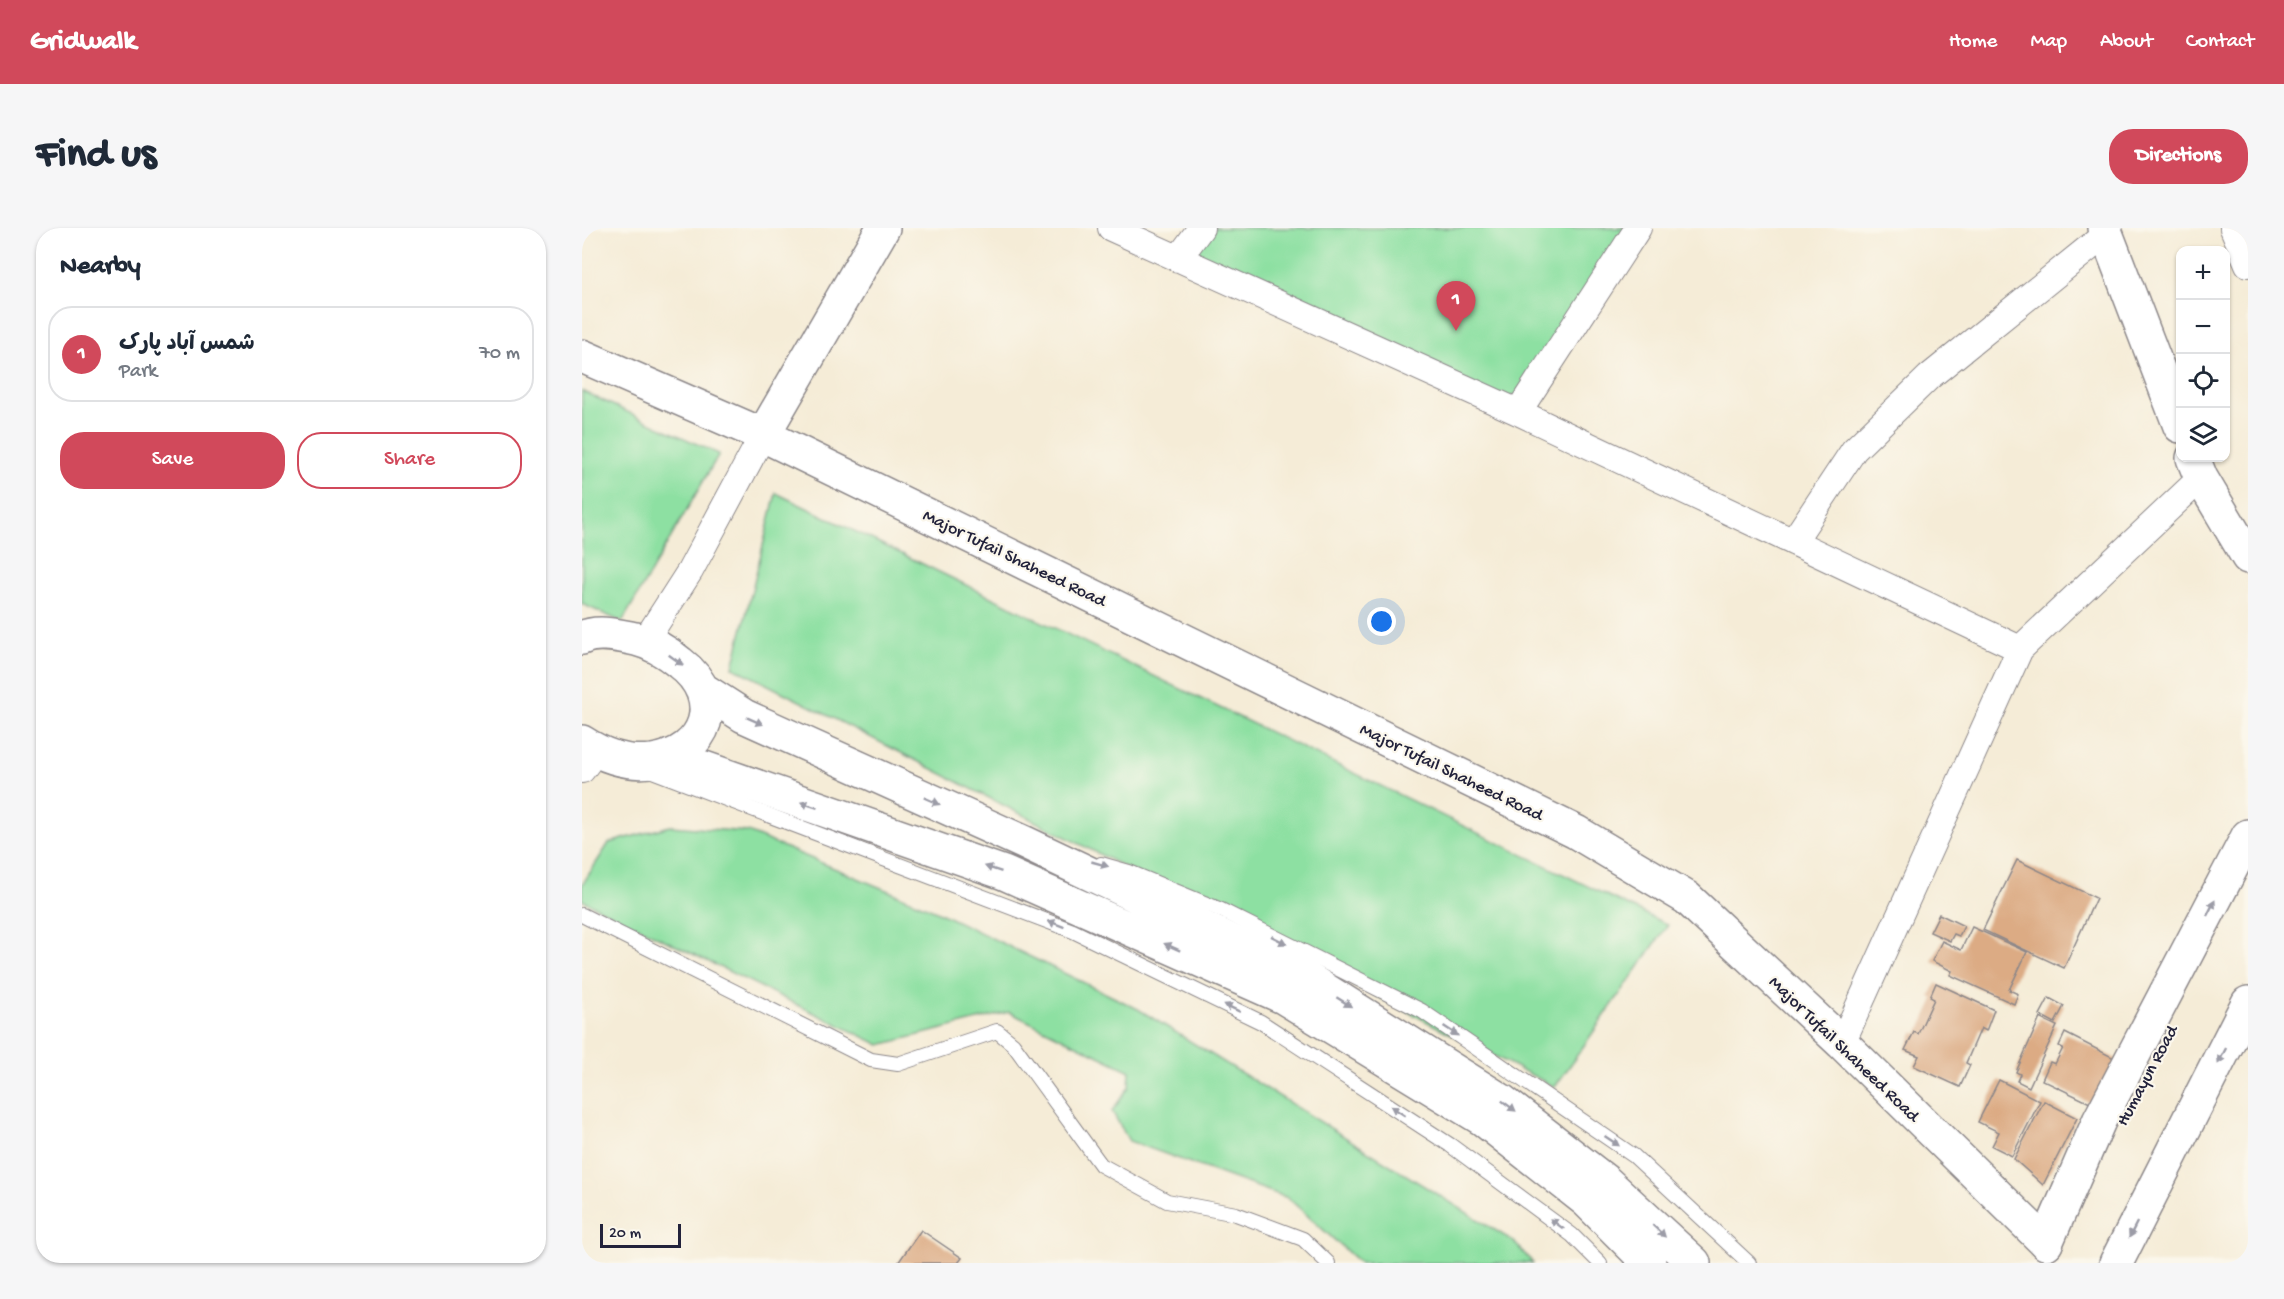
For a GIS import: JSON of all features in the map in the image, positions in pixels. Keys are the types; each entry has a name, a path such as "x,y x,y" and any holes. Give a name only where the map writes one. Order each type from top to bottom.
{"main road":[{"path":"764,435 883,228"},
{"path":"2105,231 2176,413"},
{"name":"Major Tufail Shaheed Road","path":"582,356 764,435 1576,832 1687,898 1842,1043 2042,1253"},
{"path":"2197,468 2248,557"},
{"path":"583,636 615,634 645,641 671,656 692,672 705,691 744,716 1023,842 1502,1101 1605,1181 1694,1263"},
{"path":"596,756 651,761 670,756 687,746 700,733 706,714 705,691"},
{"path":"670,756 1004,873 1289,984 1484,1120 1587,1201 1649,1263"},
{"path":"2042,1253 2099,1120 2248,836"},
{"name":"Humayun Road","path":"2042,1253 2108,1146 2248,884"},
{"path":"2116,1263 2248,1004"}],"street":[{"path":"1111,228 1518,412 2020,650"},
{"path":"1178,259 1201,228"},
{"path":"1518,412 1638,228"},
{"path":"2233,228 2248,264"},
{"path":"1793,542 1854,450 1929,378 2105,231"},
{"path":"645,641 690,571 764,435"},
{"path":"1842,1043 2020,650 2197,468"}],"lane":[{"path":"596,756 1073,931 1261,1022 1450,1145 1572,1235 1600,1263"},
{"path":"1023,842 1129,872 1210,906 1422,1011 1634,1156 1749,1263"},
{"path":"582,915 872,1060 898,1064 997,1031 1013,1044 1101,1165 1167,1201 1236,1214 1303,1239 1328,1263"}],"green space":[{"path":"1208,228 1626,228 1515,405 1187,257"},
{"path":"582,391 719,454 622,622 582,604"},
{"path":"776,493 1668,925 1555,1087 733,667"},
{"path":"670,826 748,832 934,910 1138,1009 1513,1241 1533,1263 1360,1263 1288,1198 1129,1141 1112,1111 1129,1087 1130,1071 1009,1012 880,1045 582,900 582,885 609,843"}],"building":[{"path":"2017,860 2096,898 2064,968 1983,930"},
{"path":"1939,914 1964,926 1959,936 1954,934 1950,941 1930,932"},
{"path":"1972,927 2027,952 2009,990 2018,994 2014,1004 1950,975 1952,971 1932,961 1942,941 1961,950"},
{"path":"1936,983 1994,1010 1986,1031 1981,1028 1966,1063 1970,1065 1960,1087 1914,1066 1919,1056 1905,1050 1914,1032 1918,1034 1934,999 1930,997"},
{"path":"2049,998 2064,1006 2055,1023 2040,1015"},
{"path":"2040,1018 2057,1026 2029,1087 2017,1081 2020,1074 2016,1072"},
{"path":"2065,1033 2118,1060 2096,1106 2042,1080 2050,1062 2055,1064 2063,1048 2059,1046"},
{"path":"1999,1080 2040,1101 2012,1156 1992,1146 1999,1132 1978,1122"},
{"path":"2044,1101 2077,1118 2043,1185 2014,1159"},
{"path":"921,1230 962,1258 958,1263 898,1263"}],"place":[{"name":"شمس آباد پارک","path":"1456,331"}]}
